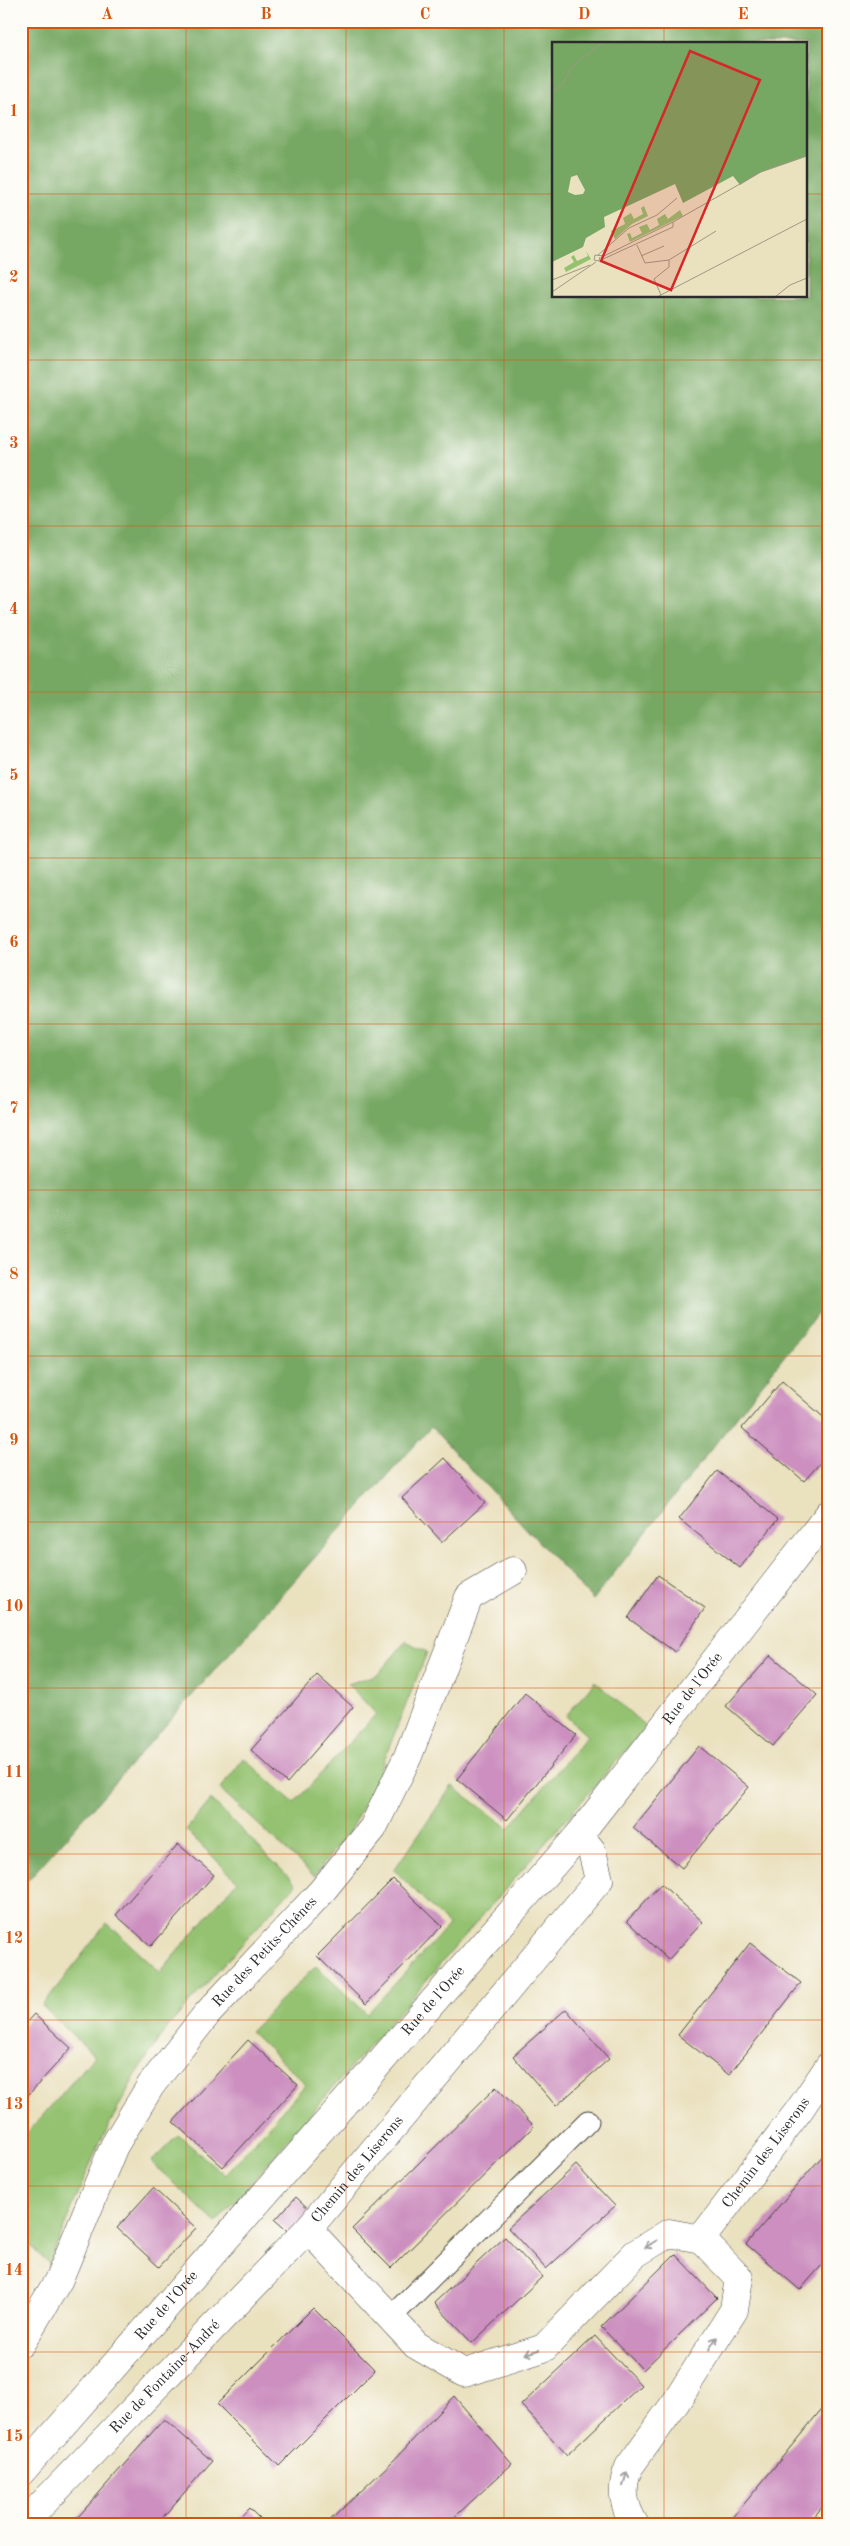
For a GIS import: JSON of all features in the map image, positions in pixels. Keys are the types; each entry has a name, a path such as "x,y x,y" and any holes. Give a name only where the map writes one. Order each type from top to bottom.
{"street":[{"name":"Rue de l'Orée","path":"21,2472 578,1835 829,1514"},
{"name":"Rue des Petits-Chênes","path":"21,2343 59,2279 114,2146 151,2085 208,2014 320,1892 373,1828 408,1756 469,1597 513,1571"},
{"name":"Chemin des Liserons","path":"578,1835 592,1851 599,1880 308,2229 416,2345 464,2374 544,2348 635,2254 669,2233 701,2239 800,2109 829,2066"},
{"name":"Rue de Fontaine-André","path":"22,2525 308,2229"},
{"path":"635,2525 624,2503 623,2490 627,2472 676,2402 734,2310 739,2278 701,2239"}],"lane":[{"path":"391,2318 588,2120"}],"green space":[{"path":"21,21 829,21 829,1299 593,1600 431,1427 21,1888"},
{"path":"406,1641 427,1652 376,1780 349,1832 314,1876 220,1789 244,1758 294,1803 376,1714 348,1684 378,1674"},
{"path":"595,1681 646,1727 216,2223 151,2162 178,2135 225,2175 306,2084 250,2031 316,1966 367,2014 449,1925 394,1870 452,1786 509,1828 587,1736 566,1716"},
{"path":"211,1800 296,1884 165,2030 134,2078 97,2148 49,2264 21,2237 21,2140 95,2056 42,2006 107,1923 160,1972 237,1881 186,1830"}],"building":[{"path":"782,1381 829,1422 829,1453 804,1481 742,1428"},
{"path":"445,1458 485,1503 442,1542 402,1498"},
{"path":"717,1471 778,1519 740,1568 679,1519"},
{"path":"658,1575 705,1608 675,1652 628,1618"},
{"path":"771,1655 817,1695 773,1746 726,1706"},
{"path":"317,1675 353,1707 287,1783 251,1750"},
{"path":"525,1693 576,1735 507,1820 457,1779"},
{"path":"699,1746 749,1787 682,1868 633,1828"},
{"path":"178,1844 214,1875 151,1946 116,1915"},
{"path":"393,1879 442,1926 366,2004 317,1956"},
{"path":"661,1884 703,1922 668,1960 627,1921"},
{"path":"750,1943 801,1983 729,2075 678,2035"},
{"path":"566,2009 609,2059 556,2106 513,2056"},
{"path":"34,2014 71,2048 21,2103 21,2028"},
{"path":"248,2040 298,2085 223,2167 173,2122"},
{"path":"496,2087 534,2126 391,2268 352,2229"},
{"path":"825,2153 829,2157 829,2257 800,2290 746,2244"},
{"path":"576,2165 615,2206 546,2269 508,2228"},
{"path":"153,2188 196,2228 159,2267 117,2228"},
{"path":"296,2197 313,2213 293,2236 275,2220"},
{"path":"505,2237 542,2277 472,2343 434,2303"},
{"path":"675,2254 717,2298 643,2370 601,2327"},
{"path":"313,2308 375,2370 279,2466 217,2404"},
{"path":"595,2336 641,2385 567,2455 521,2405"},
{"path":"454,2396 512,2464 446,2525 325,2525 394,2460"},
{"path":"829,2400 829,2499 807,2525 727,2525"},
{"path":"164,2419 212,2461 156,2525 71,2525"},
{"path":"249,2508 266,2525 233,2525"}]}
